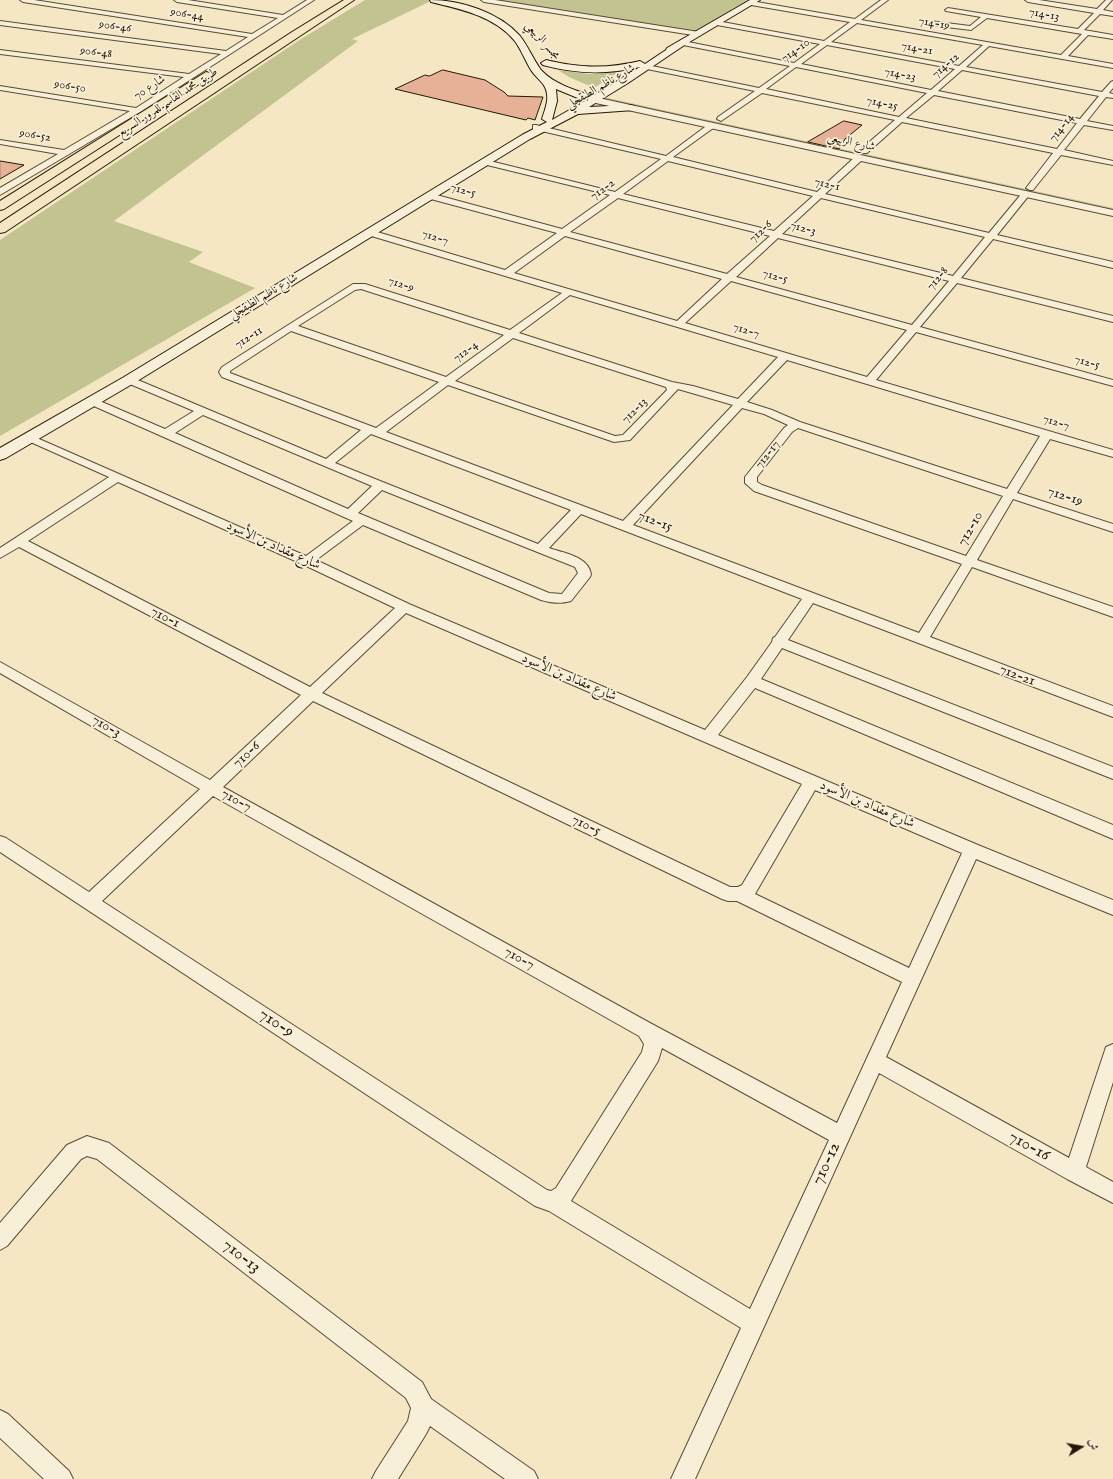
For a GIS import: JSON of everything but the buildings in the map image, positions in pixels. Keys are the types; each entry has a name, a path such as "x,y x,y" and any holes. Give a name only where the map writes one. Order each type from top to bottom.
{"highway":[{"name":"طريق محمد القاسم للمرور السريع","path":"0,229 295,34 350,0"},
{"name":"طريق محمد القاسم للمرور السريع","path":"0,206 252,46 322,4"}],"main road":[{"name":"مجسر الربيعي","path":"434,0 469,7 493,20 511,32 521,43 538,73 564,89 591,96"},
{"name":"مجسر الربيعي","path":"449,0 497,17 513,27 561,77"},
{"name":"شارع ناظم الطبقجلي","path":"0,455 128,380 371,233 526,137 542,125 753,2"},
{"path":"541,57 576,70 600,72 644,66"},
{"name":"شارع ناظم الطبقجلي","path":"542,125 567,116 591,96 604,94 625,82 644,66"},
{"path":"538,73 547,82 553,95 553,102 542,125"},
{"path":"625,82 628,92"},
{"path":"577,84 591,96"},
{"path":"567,116 586,110 630,108"}],"street":[{"name":"906-44","path":"23,0 252,36"},
{"path":"177,0 284,17"},
{"name":"شارع 70","path":"0,192 137,110 311,0"},
{"path":"484,0 699,34"},
{"name":"714-10","path":"721,119 885,0"},
{"path":"1028,0 1113,14"},
{"path":"1079,32 1109,0"},
{"name":"714-19","path":"753,2 1113,66"},
{"path":"919,32 954,5"},
{"name":"714-13","path":"943,13 986,16 1113,37"},
{"path":"930,23 969,29 986,16"},
{"name":"906-46","path":"0,23 227,53"},
{"name":"714-21","path":"717,23 1113,96"},
{"path":"1062,57 1086,33"},
{"name":"714-23","path":"682,44 1113,128"},
{"name":"714-12","path":"861,154 988,44"},
{"name":"906-48","path":"0,52 189,76"},
{"name":"714-25","path":"644,66 1113,163"},
{"name":"714-14","path":"1028,191 1113,83"},
{"name":"906-50","path":"0,88 137,110"},
{"name":"شارع الربيعي","path":"604,94 640,100 861,154 1028,191 1113,213"},
{"name":"شارع الربيعي","path":"591,96 630,108 712,126 861,154"},
{"name":"712-1","path":"542,125 666,159 1113,265"},
{"name":"712-2","path":"507,273 712,126"},
{"name":"906-52","path":"0,142 66,153"},
{"name":"712-6","path":"679,324 861,154"},
{"name":"712-3","path":"486,162 1113,319"},
{"name":"شارع الربيعي","path":"1028,191 1113,206"},
{"name":"712-8","path":"870,381 1028,191"},
{"name":"712-5","path":"430,196 1113,383"},
{"name":"712-7","path":"371,233 1113,454"},
{"name":"712-9","path":"290,327 353,287 362,286 511,334"},
{"name":"712-4","path":"327,464 446,382 569,292"},
{"path":"290,327 446,382"},
{"name":"712-11","path":"290,327 226,369 224,372 233,377 374,431"},
{"name":"712-13","path":"446,382 614,440 626,438 671,392 673,387 511,334"},
{"path":"625,526 785,356"},
{"path":"91,401 349,515 546,598 566,598 585,574 584,568 580,564 327,464 128,380"},
{"path":"670,385 688,388 739,405 768,412 796,424 1008,494"},
{"path":"166,434 202,411"},
{"name":"712-17","path":"796,424 790,428 751,477 751,483 758,488 968,562"},
{"name":"712-15","path":"374,431 922,639"},
{"name":"712-10","path":"922,639 1008,494 1047,434"},
{"name":"شارع مقداد بن الأسود","path":"30,438 307,561 404,608 972,850 1113,908"},
{"path":"0,554 117,477"},
{"path":"349,515 380,485"},
{"name":"712-19","path":"1008,494 1113,528"},
{"path":"540,549 579,509"},
{"path":"307,561 362,520"},
{"name":"710-1","path":"19,542 312,694"},
{"path":"968,562 1113,612"},
{"path":"708,737 752,681 778,641 810,597"},
{"name":"710-6","path":"90,902 404,608"},
{"name":"712-21","path":"922,639 1113,712"},
{"path":"778,641 1113,773"},
{"name":"710-3","path":"0,667 212,788"},
{"path":"752,681 1113,832"},
{"name":"710-5","path":"312,694 728,894 739,894 913,979"},
{"path":"739,894 748,890 812,781"},
{"name":"710-7","path":"212,788 646,1030 840,1136"},
{"name":"710-9","path":"0,843 542,1199 553,1202 754,1324"},
{"name":"710-12","path":"683,1479 972,850"},
{"path":"553,1202 563,1195 651,1055 654,1042 646,1030"},
{"path":"1074,1172 1113,1053"},
{"name":"710-16","path":"875,1061 1113,1193"},
{"name":"710-13","path":"0,1239 74,1152 87,1146 102,1150 414,1390 423,1407"},
{"path":"384,1479 418,1426 423,1407 526,1479"},
{"path":"0,1422 61,1479"}],"green space":[{"path":"365,0 433,0 352,39 358,41 114,221 203,252 189,262 255,288 0,436 0,240 301,39"},
{"path":"489,0 747,0 693,32 600,16"},
{"path":"558,70 589,74 620,71 594,88 569,77"},
{"path":"603,97 1113,208 1113,211 604,99"}]}
